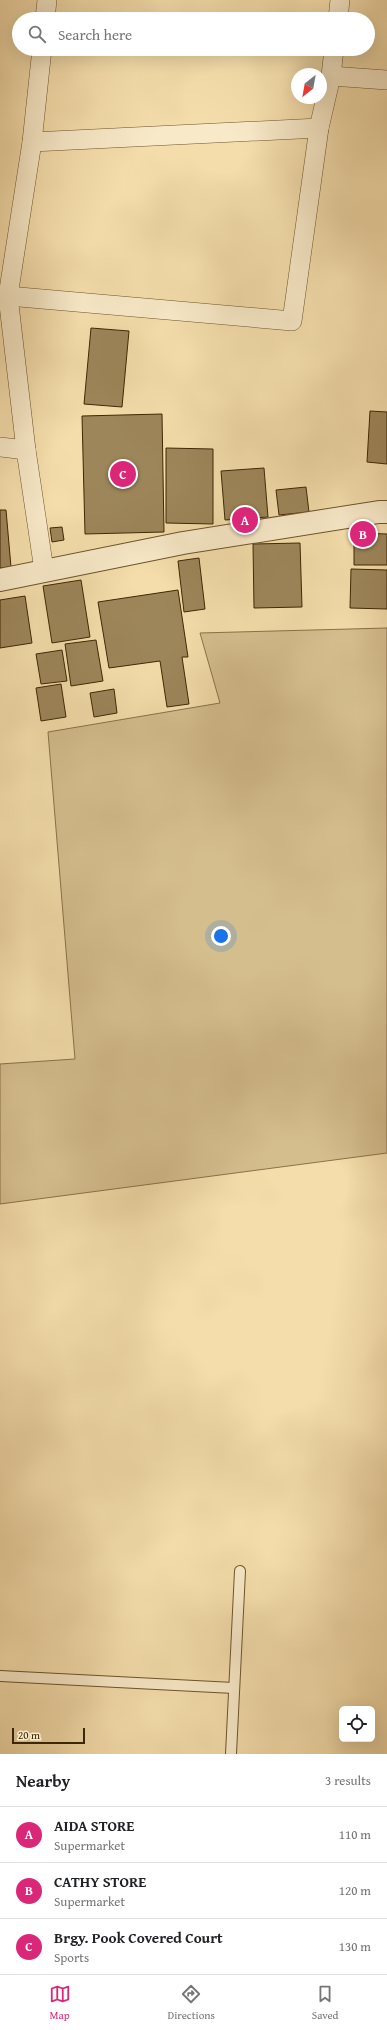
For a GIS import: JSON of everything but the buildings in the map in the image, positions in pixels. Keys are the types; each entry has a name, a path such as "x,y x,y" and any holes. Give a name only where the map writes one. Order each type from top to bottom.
{"street":[{"path":"46,12 47,0"},
{"path":"339,12 340,0"},
{"path":"41,56 32,142 8,296 26,450 44,570"},
{"path":"8,296 292,321 320,128 331,76 333,56"},
{"path":"331,76 387,80"},
{"path":"32,142 320,128"},
{"path":"0,447 26,450"},
{"path":"0,580 183,543 379,512 387,512"}],"lane":[{"path":"232,1754 240,1571"},
{"path":"0,1676 234,1688"}],"shaded area":[{"path":"387,628 387,1153 0,1204 0,1064 75,1059 48,732 220,703 200,633"}],"place":[{"name":"Brgy. Pook Covered Court","path":"123,474"},
{"name":"AIDA STORE","path":"245,520"},
{"name":"CATHY STORE","path":"363,534"}]}
